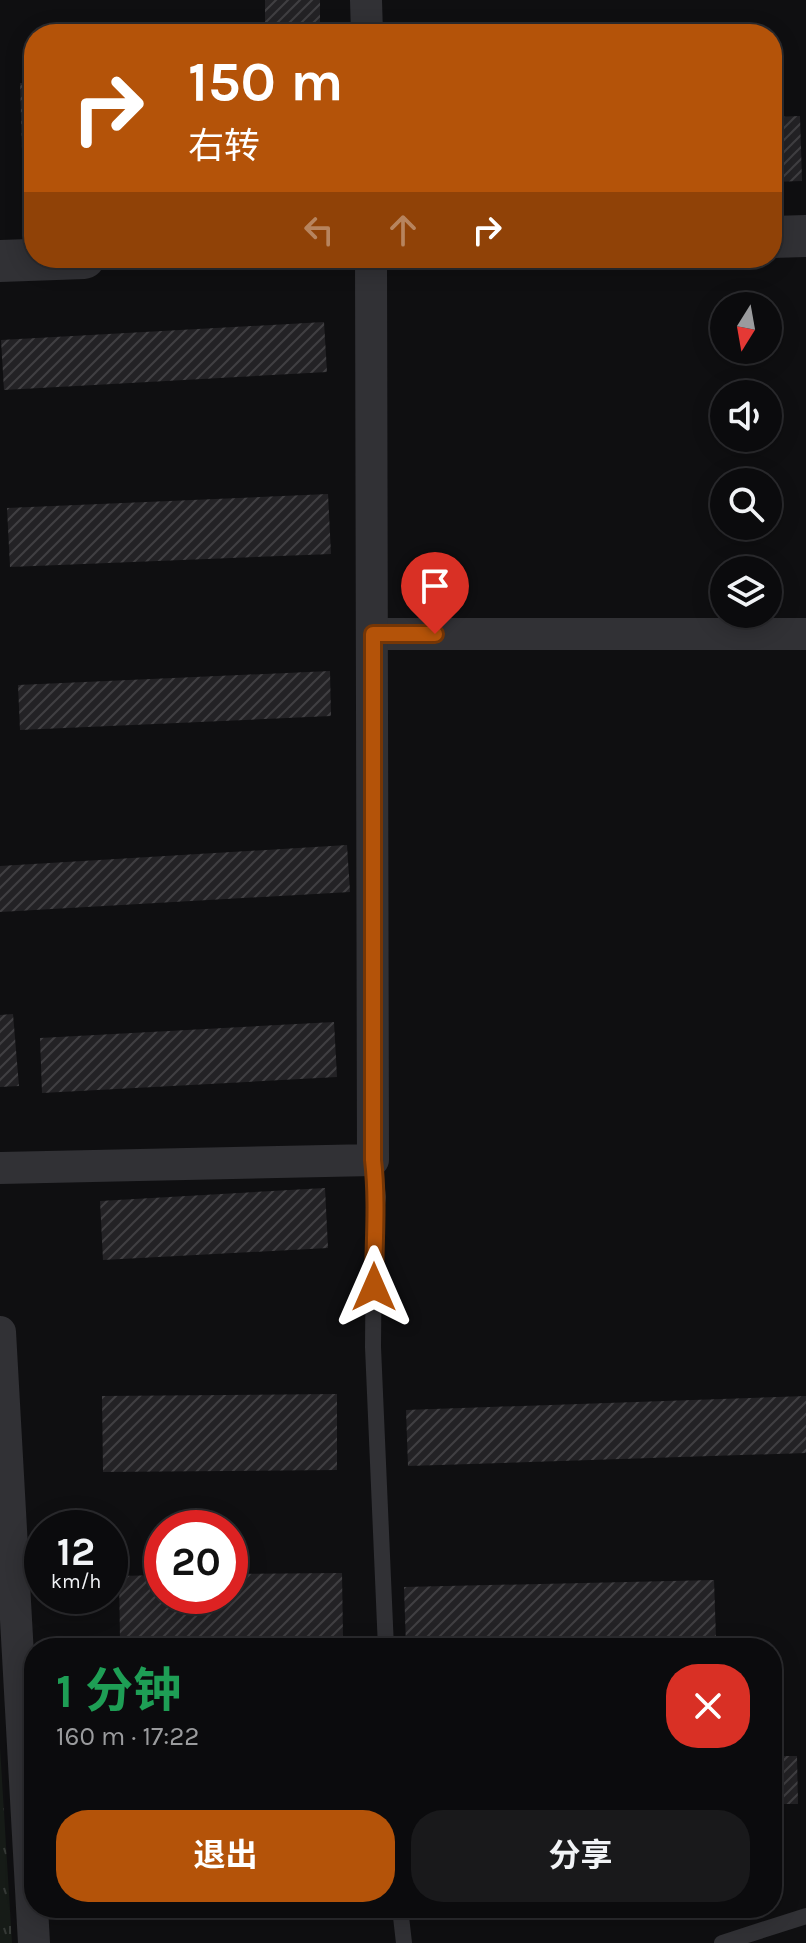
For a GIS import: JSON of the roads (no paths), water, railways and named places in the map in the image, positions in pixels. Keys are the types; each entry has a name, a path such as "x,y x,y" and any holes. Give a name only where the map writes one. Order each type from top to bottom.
{"street":[{"path":"366,0 367,24"},
{"path":"782,237 806,236"},
{"path":"0,261 24,260"},
{"path":"0,1168 373,1160 371,268"},
{"path":"373,634 806,634"},
{"path":"0,1332 24,1763"},
{"path":"33,1918 34,1943"}],"lane":[{"path":"373,1160 378,1197 374,1226 373,1347 386,1638"},
{"path":"722,1943 806,1916"},
{"path":"401,1918 404,1943"}]}
